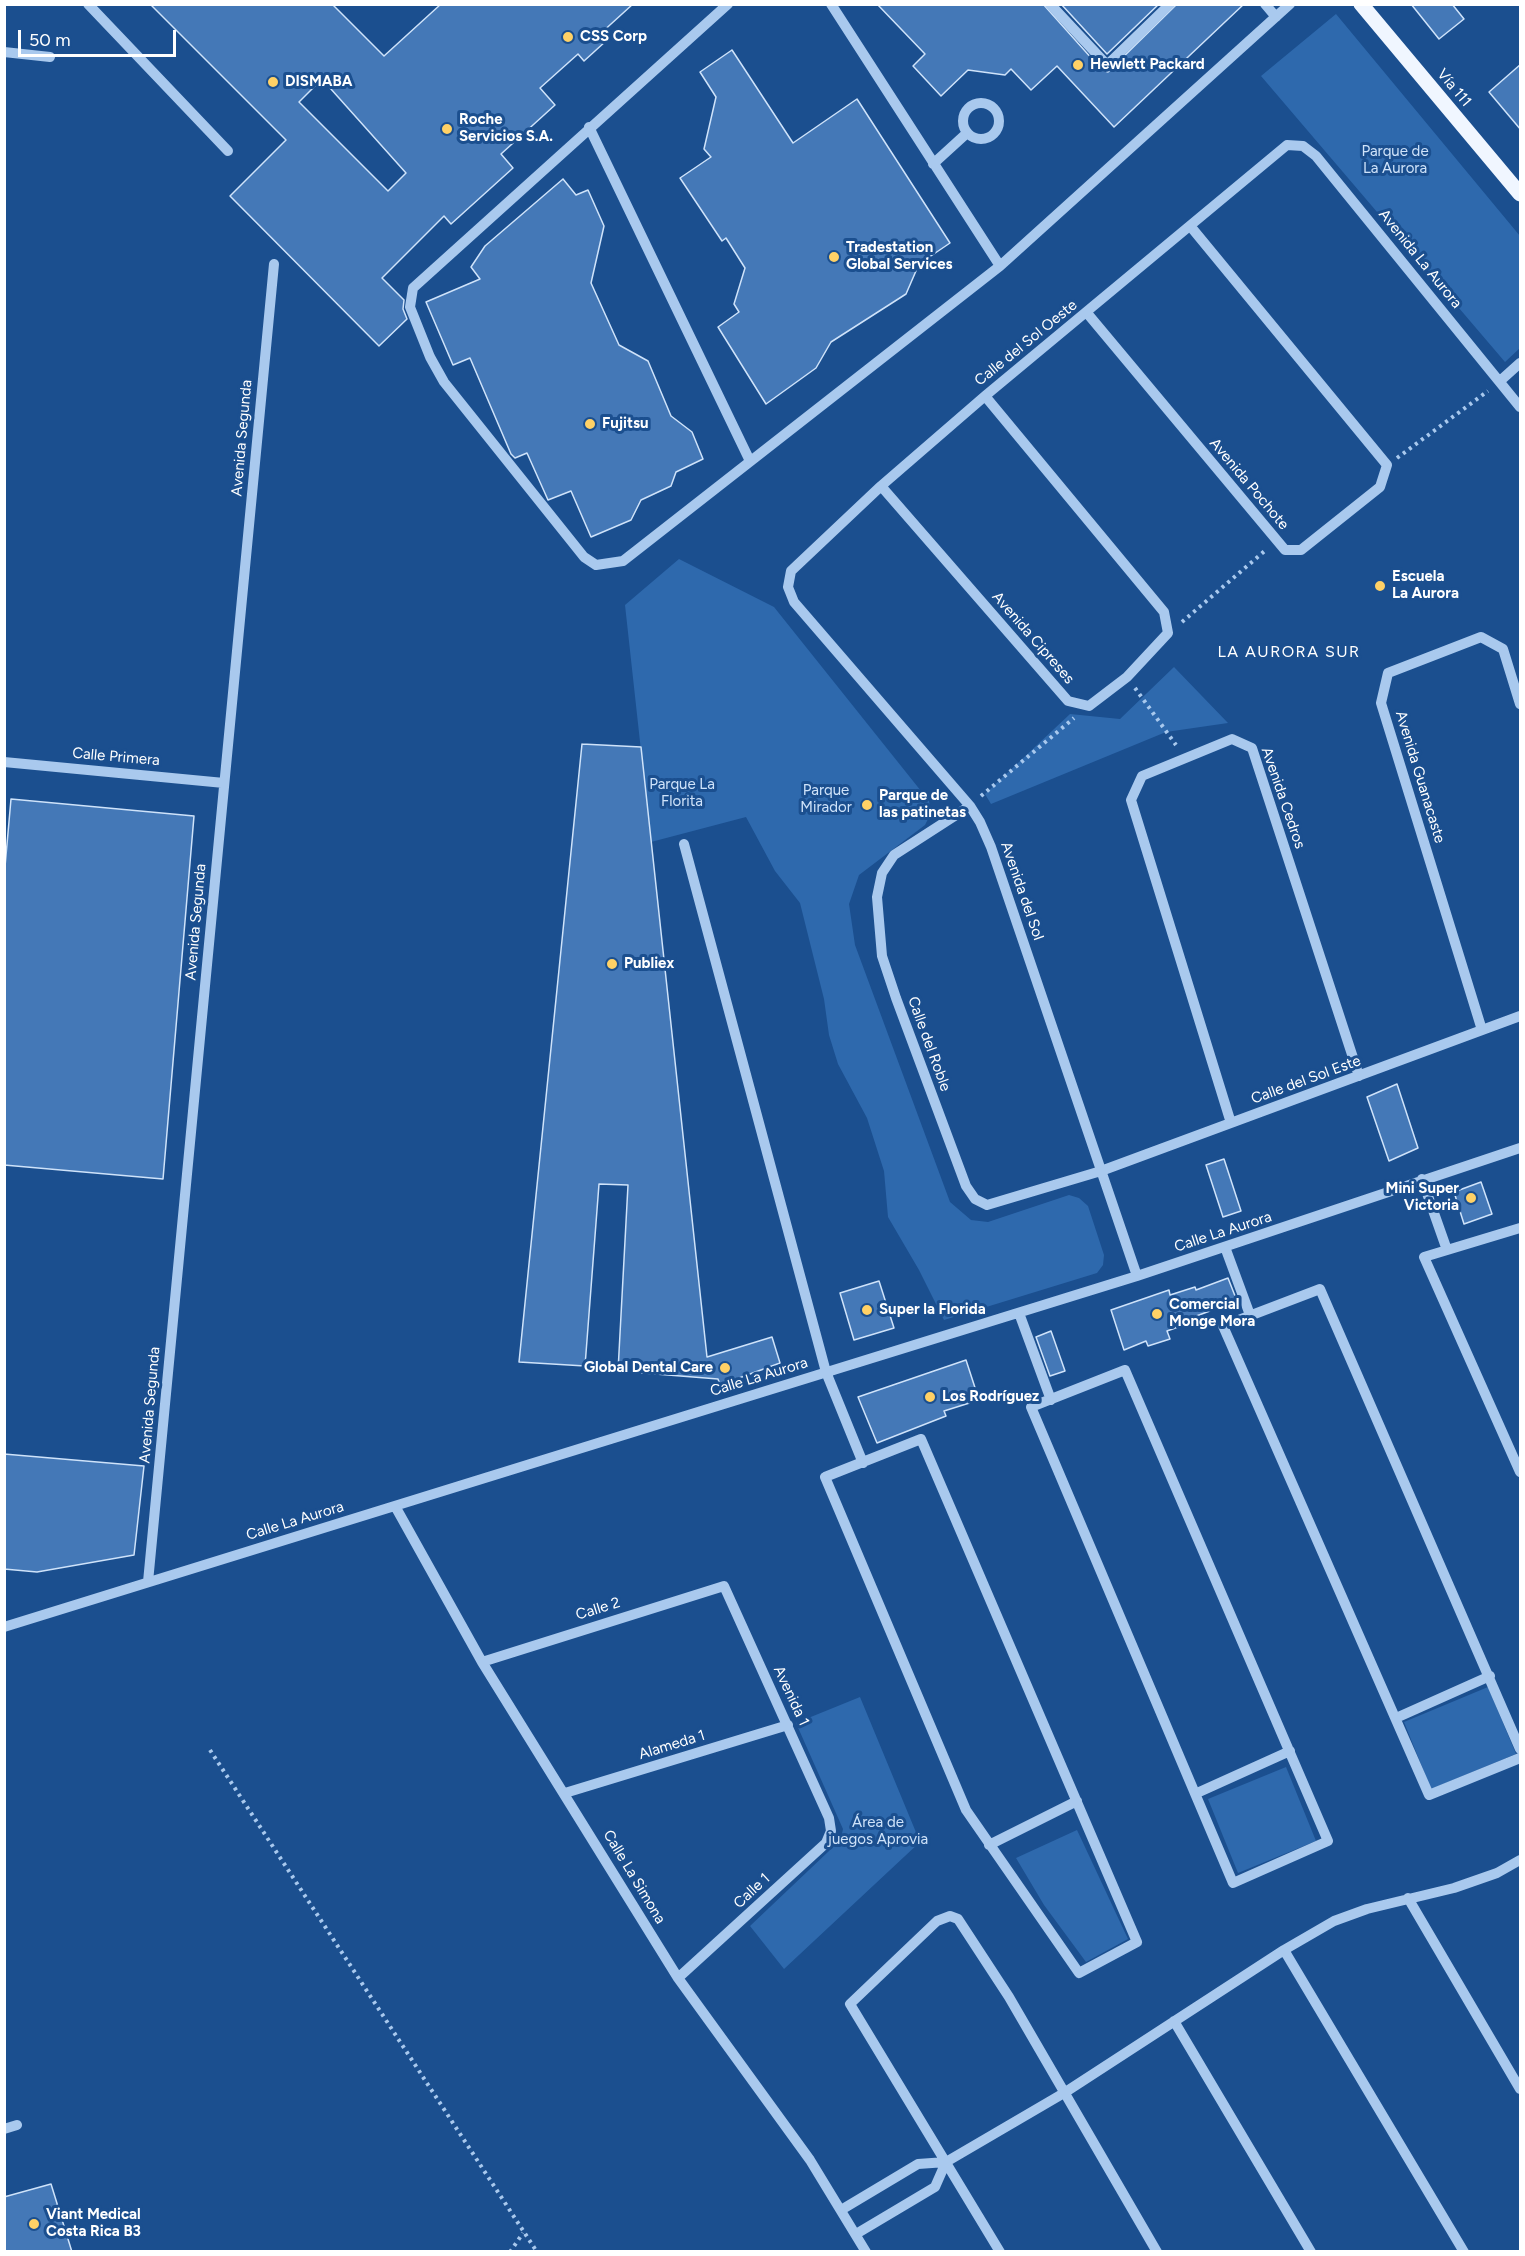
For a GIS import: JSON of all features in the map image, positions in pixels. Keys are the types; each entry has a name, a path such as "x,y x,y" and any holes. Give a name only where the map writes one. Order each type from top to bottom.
{"main road":[{"name":"Vía 111","path":"1361,4 1521,194"}],"street":[{"path":"88,4 228,151"},
{"path":"728,4 413,288 410,307 430,357 451,392 584,557 596,565 622,561 1000,266 1290,4"},
{"path":"831,4 1000,266"},
{"path":"1050,4 1107,64 1170,4"},
{"path":"1265,4 1276,17"},
{"path":"4,52 50,57"},
{"path":"589,128 750,461"},
{"path":"933,164 967,133"},
{"name":"Calle del Sol Oeste","path":"791,571 882,486 986,396 1287,145"},
{"name":"Avenida La Aurora","path":"1287,145 1303,146 1316,156 1521,406"},
{"path":"1191,227 1387,465"},
{"name":"Avenida Segunda","path":"148,1582 274,264"},
{"name":"Avenida Pochote","path":"1087,314 1285,550 1301,550 1380,487 1387,465"},
{"path":"1500,381 1521,363"},
{"path":"986,396 1164,612 1168,633 1127,677 1089,706"},
{"name":"Avenida Cipreses","path":"882,486 1068,701 1089,706"},
{"name":"Avenida del Sol","path":"791,571 788,587 794,602 970,806 991,847 1137,1276"},
{"name":"Avenida Guanacaste","path":"1482,1030 1381,703 1388,673 1481,637 1503,649 1521,704"},
{"name":"Avenida Cedros","path":"1231,1123 1131,800 1142,776 1232,740 1252,748 1359,1076"},
{"name":"Calle Primera","path":"4,762 224,783"},
{"name":"Calle del Roble","path":"970,806 894,855 882,873 877,897 882,956 896,998 966,1186 975,1200 987,1205 1101,1171"},
{"path":"684,844 826,1372 863,1463"},
{"name":"Calle del Sol Este","path":"1101,1171 1521,1016"},
{"name":"Calle La Aurora","path":"4,1627 1137,1276 1422,1179 1521,1148"},
{"path":"1422,1179 1447,1250"},
{"path":"1521,1228 1424,1257 1521,1472"},
{"path":"1225,1247 1250,1316"},
{"path":"1521,1749 1320,1289 1223,1326 1429,1795 1521,1758"},
{"path":"1019,1313 1051,1400"},
{"path":"1125,1370 1290,1751 1328,1841 1233,1882 1197,1792 1031,1407 1125,1370"},
{"path":"921,1439 1077,1801 1137,1942 1079,1973 966,1810 825,1477 921,1439"},
{"name":"Calle La Simona","path":"395,1506 482,1662 678,1978 810,2160 866,2252"},
{"name":"Calle 2","path":"482,1662 724,1586"},
{"name":"Avenida 1","path":"724,1586 830,1818"},
{"path":"1396,1718 1490,1676"},
{"name":"Alameda 1","path":"565,1793 788,1725"},
{"path":"1197,1792 1290,1751"},
{"path":"989,1845 1077,1801"},
{"name":"Calle 1","path":"678,1978 826,1843 831,1831 830,1818"},
{"path":"841,2210 918,2164 946,2162 1064,2093 1284,1950 1334,1922 1408,1898 1454,1888 1497,1874 1521,1860"},
{"path":"1408,1898 1521,2089"},
{"path":"1000,2252 850,2004 937,1921 950,1916 958,1919 1009,1997 1157,2252"},
{"path":"1284,1950 1464,2252"},
{"path":"1174,2021 1311,2252"},
{"path":"4,2129 17,2125"},
{"path":"856,2234 935,2187 946,2162"}],"path":[{"path":"1387,465 1500,381"},
{"path":"1168,633 1277,541"},
{"path":"1127,677 1186,758"},
{"path":"970,806 1089,706"},
{"path":"210,1750 537,2252"},
{"path":"510,2252 523,2233"}],"green space":[{"name":"Parque de La Aurora","path":"1336,14 1520,236 1520,348 1505,362 1261,76"},
{"name":"Parque Mirador","path":"679,559 774,607 929,801 931,813 925,825 859,875 849,904 855,945 950,1202 971,1220 988,1222 1069,1195 1079,1198 1088,1206 1104,1255 1103,1265 1097,1273 944,1320 919,1270 888,1217 884,1171 867,1118 838,1064 829,1035 824,999 800,903 775,871 746,817 651,842 625,605"},
{"path":"1174,667 1228,723 1166,732 991,804 985,794 1070,714 1120,719"},
{"path":"1488,1687 1516,1754 1431,1789 1404,1722"},
{"name":"Área de juegos Aprovia","path":"860,1697 920,1842 784,1969 750,1926 829,1851 841,1838 843,1829 796,1723"},
{"path":"1286,1767 1316,1841 1238,1873 1208,1799"},
{"path":"1077,1830 1128,1939 1086,1962 1044,1905 1016,1858"}],"building":[{"path":"150,4 332,4 384,56 441,4 633,4 600,34 606,41 584,61 578,54 540,88 555,105 501,154 513,168 451,224 444,216 382,278 404,300 403,309 407,319 379,346 230,196 286,140","holes":["322,79 406,173 388,191 299,102"]},
{"name":"Hewlett Packard","path":"877,4 1043,4 1102,70 1108,72 1177,4 1244,4 1114,127 1057,66 1031,90 1011,69 1005,75 968,70 941,96 913,66 925,54"},
{"path":"1061,4 1159,4 1107,54"},
{"path":"1411,4 1452,4 1464,19 1439,39"},
{"name":"Tradestation Global Services","path":"732,50 793,143 857,99 950,243 919,264 906,294 831,342 816,368 766,404 718,327 739,312 734,304 745,268 726,238 722,241 680,178 711,157 704,149 716,97 700,72"},
{"path":"1521,64 1521,130 1489,92"},
{"path":"563,179 576,195 588,190 604,226 591,283 619,345 648,361 671,416 692,432 703,459 676,472 671,486 641,500 631,520 591,537 571,491 548,500 527,453 515,458 511,454 470,358 453,365 426,302 480,279 471,267 485,246"},
{"name":"Publiex","path":"582,744 641,747 707,1357 772,1337 780,1363 720,1385 718,1379 618,1371 628,1185 599,1184 585,1366 519,1362"},
{"path":"11,799 194,816 163,1179 4,1165 4,878"},
{"path":"1397,1084 1418,1148 1389,1161 1367,1097"},
{"path":"1224,1159 1241,1211 1223,1217 1206,1165"},
{"name":"Mini Super Victoria","path":"1481,1182 1492,1214 1464,1224 1454,1192"},
{"path":"1228,1278 1237,1301 1180,1322 1181,1326 1167,1331 1170,1339 1148,1346 1146,1341 1124,1350 1111,1310 1169,1290 1170,1295 1195,1287 1196,1290"},
{"name":"Super la Florida","path":"879,1281 894,1328 854,1340 840,1293"},
{"path":"1051,1331 1065,1371 1050,1376 1036,1337"},
{"path":"966,1360 979,1400 944,1411 946,1416 877,1443 858,1397"},
{"path":"4,1454 144,1466 134,1555 37,1572 4,1569"},
{"name":"Viant Medical Costa Rica B3","path":"51,2184 72,2252 4,2252 4,2197"}],"place":[{"name":"CSS Corp","path":"568,37"},
{"name":"Hewlett Packard","path":"1078,65"},
{"name":"DISMABA","path":"273,82"},
{"name":"Roche Servicios S.A.","path":"447,129"},
{"name":"Tradestation Global Services","path":"834,257"},
{"name":"Fujitsu","path":"590,424"},
{"name":"Escuela La Aurora","path":"1380,586"},
{"name":"Parque de las patinetas","path":"867,805"},
{"name":"Publiex","path":"612,964"},
{"name":"Mini Super Victoria","path":"1471,1198"},
{"name":"Super la Florida","path":"867,1310"},
{"name":"Comercial Monge Mora","path":"1157,1314"},
{"name":"Global Dental Care","path":"725,1368"},
{"name":"Los Rodríguez","path":"930,1397"},
{"name":"Viant Medical Costa Rica B3","path":"34,2224"}],"district":[{"name":"LA AURORA SUR","path":"1289,652"}],"park label":[{"name":"Parque La Florita","path":"682,794"}]}
